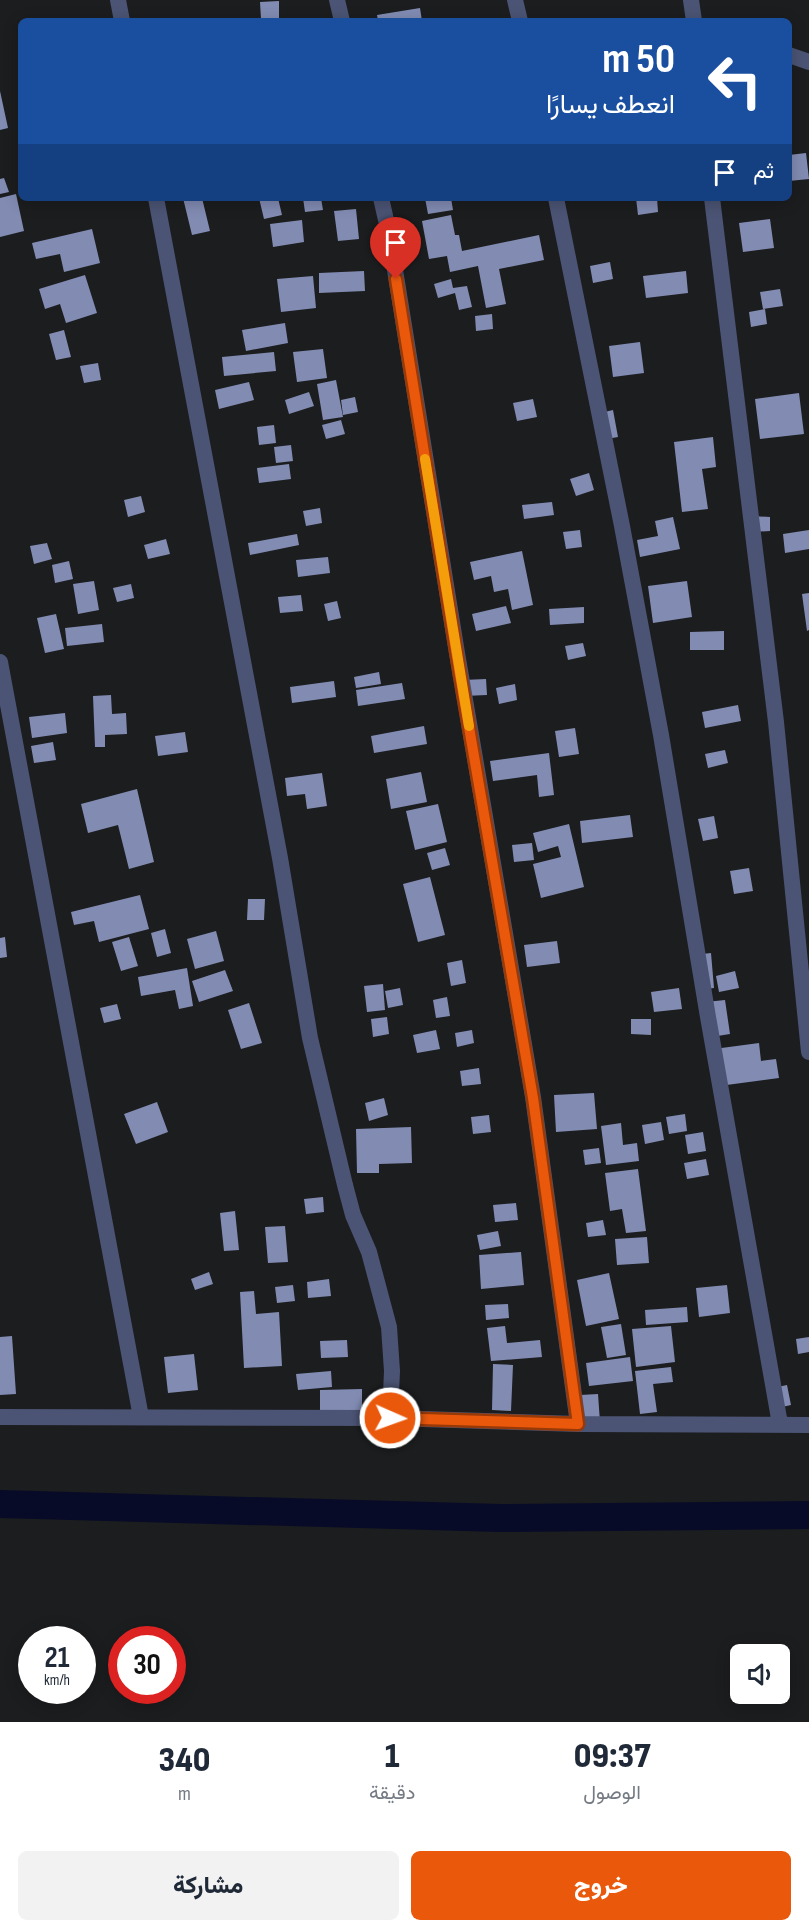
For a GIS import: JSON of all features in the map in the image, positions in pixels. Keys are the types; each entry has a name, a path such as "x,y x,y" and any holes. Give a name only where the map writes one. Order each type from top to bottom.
{"street":[{"path":"118,0 121,18"},
{"path":"337,0 341,18"},
{"path":"515,0 519,18"},
{"path":"691,0 694,18"},
{"path":"792,56 809,62"},
{"path":"157,201 278,847 310,1038 353,1215 369,1252 389,1327 392,1371 390,1418"},
{"path":"382,201 389,233 457,653 533,1098 578,1424"},
{"path":"557,201 622,526 654,700 780,1424"},
{"path":"712,201 776,722 809,1052"},
{"path":"0,662 141,1417"},
{"path":"0,1418 390,1418 578,1424 809,1425"}],"building":[{"path":"279,1 279,18 261,18 260,2"},
{"path":"420,8 422,18 378,18 377,15"},
{"path":"0,91 8,128 0,130"},
{"path":"806,153 809,179 792,181 792,155"},
{"path":"4,178 9,192 0,194 0,179"},
{"path":"16,194 24,231 0,237 0,198"},
{"path":"184,201 203,201 210,231 192,235"},
{"path":"260,201 279,201 282,215 264,219"},
{"path":"303,201 322,201 323,210 305,212"},
{"path":"426,201 452,201 453,210 428,214"},
{"path":"636,201 657,201 658,212 638,215"},
{"path":"356,209 359,239 338,241 334,211"},
{"path":"451,215 455,235 459,235 462,251 539,235 544,260 499,269 506,304 486,308 478,266 450,272 447,256 429,259 422,221"},
{"path":"770,219 774,248 743,252 739,223"},
{"path":"302,220 304,242 273,247 270,224"},
{"path":"92,229 100,263 64,272 60,254 36,259 32,243"},
{"path":"610,262 613,279 593,283 590,266"},
{"path":"364,271 365,291 319,293 319,273"},
{"path":"686,271 688,293 646,298 643,276"},
{"path":"85,275 97,313 66,323 60,304 45,309 39,289"},
{"path":"313,276 316,308 281,312 277,279"},
{"path":"451,279 453,288 467,286 472,307 459,310 455,293 438,298 434,284"},
{"path":"780,289 783,306 763,309 760,292"},
{"path":"765,309 767,324 751,327 749,312"},
{"path":"492,314 493,329 476,331 475,316"},
{"path":"285,323 288,343 246,351 242,330"},
{"path":"64,330 71,357 56,360 49,334"},
{"path":"640,342 644,373 613,377 609,346"},
{"path":"323,349 327,378 297,382 293,352"},
{"path":"274,352 276,371 224,376 222,357"},
{"path":"98,363 101,380 84,383 80,366"},
{"path":"336,380 343,417 323,420 317,384"},
{"path":"249,382 254,400 219,409 215,390"},
{"path":"309,392 314,406 289,414 285,400"},
{"path":"799,393 804,434 760,439 755,399"},
{"path":"355,397 358,412 343,415 341,400"},
{"path":"533,399 537,417 517,421 513,403"},
{"path":"613,410 618,437 601,440 596,414"},
{"path":"341,420 345,434 326,439 322,425"},
{"path":"274,425 276,443 259,445 257,427"},
{"path":"713,437 716,467 702,469 708,509 682,512 674,442"},
{"path":"291,445 293,461 276,463 274,447"},
{"path":"289,464 291,479 259,483 257,468"},
{"path":"589,473 594,490 576,496 570,479"},
{"path":"141,496 145,512 128,517 124,500"},
{"path":"552,502 554,515 524,519 522,505"},
{"path":"320,508 322,523 306,526 303,511"},
{"path":"751,516 770,517 770,531 752,532"},
{"path":"673,517 680,549 640,557 637,540 658,536 655,521"},
{"path":"580,530 582,547 566,549 563,532"},
{"path":"809,530 809,549 785,553 783,534"},
{"path":"297,534 299,545 250,555 248,543"},
{"path":"166,539 170,554 148,559 144,545"},
{"path":"47,543 52,559 34,564 30,546"},
{"path":"522,551 533,605 512,610 508,589 494,592 491,576 474,580 470,562"},
{"path":"328,557 330,573 298,577 296,560"},
{"path":"69,561 73,579 55,583 52,565"},
{"path":"94,581 99,610 78,614 73,584"},
{"path":"687,581 692,617 653,623 648,586"},
{"path":"131,584 134,598 117,602 113,588"},
{"path":"809,593 809,630 807,631 802,594"},
{"path":"301,595 303,611 280,613 278,597"},
{"path":"337,601 341,618 328,621 324,604"},
{"path":"506,606 511,623 476,631 472,614"},
{"path":"584,607 584,623 550,625 549,609"},
{"path":"56,614 64,649 45,653 37,618"},
{"path":"102,624 104,642 67,646 65,628"},
{"path":"724,631 724,650 690,650 690,632"},
{"path":"583,643 586,656 568,660 565,646"},
{"path":"379,672 381,684 356,688 354,677"},
{"path":"486,679 487,695 464,696 463,680"},
{"path":"334,681 336,697 292,703 290,687"},
{"path":"402,683 405,699 358,706 356,690"},
{"path":"515,684 517,700 499,704 496,688"},
{"path":"111,695 112,714 126,713 127,734 105,735 105,747 95,747 93,696"},
{"path":"738,705 741,721 705,728 702,712"},
{"path":"65,713 67,733 32,738 29,717"},
{"path":"424,726 427,744 374,753 371,736"},
{"path":"575,728 579,754 559,757 555,731"},
{"path":"185,732 188,752 158,756 155,736"},
{"path":"53,742 56,760 34,763 31,746"},
{"path":"725,750 728,763 708,768 705,754"},
{"path":"549,753 554,795 539,797 537,775 493,781 490,761"},
{"path":"421,772 427,802 391,809 386,779"},
{"path":"322,773 327,806 307,809 305,794 287,796 285,778"},
{"path":"137,789 154,862 129,869 118,825 88,833 81,804"},
{"path":"438,804 447,842 415,850 406,811"},
{"path":"630,815 633,837 582,843 580,821"},
{"path":"714,816 718,838 703,841 698,819"},
{"path":"569,824 584,887 541,898 533,864 561,857 558,846 538,852 533,833"},
{"path":"532,843 534,860 514,862 512,845"},
{"path":"445,848 450,865 432,870 427,853"},
{"path":"749,868 753,891 734,894 730,871"},
{"path":"430,877 445,935 418,942 403,884"},
{"path":"140,895 149,929 99,942 94,921 74,925 71,912"},
{"path":"248,899 265,899 264,920 247,920"},
{"path":"165,929 171,953 157,957 151,933"},
{"path":"216,931 224,961 195,969 187,939"},
{"path":"5,937 7,957 0,958 0,938"},
{"path":"129,937 138,966 121,971 112,942"},
{"path":"557,941 560,963 527,967 524,945"},
{"path":"711,953 714,988 697,990 693,955"},
{"path":"462,960 466,983 451,986 447,963"},
{"path":"187,968 193,1006 179,1009 175,990 141,996 138,977"},
{"path":"225,970 233,991 199,1002 192,981"},
{"path":"735,971 739,988 719,992 716,976"},
{"path":"383,984 385,1010 367,1012 364,986"},
{"path":"400,988 403,1005 388,1008 385,991"},
{"path":"679,988 682,1009 654,1012 651,992"},
{"path":"447,997 450,1016 436,1018 433,1000"},
{"path":"725,1000 730,1034 711,1037 706,1002"},
{"path":"249,1003 262,1043 241,1049 228,1010"},
{"path":"117,1004 121,1019 104,1023 100,1008"},
{"path":"387,1017 389,1034 373,1037 371,1019"},
{"path":"631,1019 651,1019 651,1035 631,1034"},
{"path":"436,1030 440,1049 417,1053 413,1035"},
{"path":"472,1030 474,1043 457,1047 455,1033"},
{"path":"759,1043 761,1061 776,1059 779,1078 719,1086 714,1049"},
{"path":"479,1068 481,1084 462,1086 460,1071"},
{"path":"594,1093 597,1129 556,1132 554,1095"},
{"path":"384,1098 388,1115 369,1121 365,1103"},
{"path":"157,1102 168,1132 136,1144 124,1114"},
{"path":"685,1114 687,1131 669,1134 666,1117"},
{"path":"489,1115 491,1132 473,1134 471,1117"},
{"path":"661,1122 664,1140 645,1144 642,1125"},
{"path":"621,1123 623,1145 637,1143 639,1161 606,1165 601,1126"},
{"path":"411,1127 412,1163 379,1164 379,1173 357,1173 356,1129"},
{"path":"703,1132 706,1151 688,1154 685,1135"},
{"path":"599,1148 601,1163 585,1165 583,1150"},
{"path":"706,1159 709,1175 687,1179 684,1163"},
{"path":"638,1169 646,1231 626,1233 622,1209 610,1211 605,1173"},
{"path":"323,1197 324,1212 306,1214 304,1199"},
{"path":"516,1203 518,1220 495,1222 493,1205"},
{"path":"235,1211 239,1250 224,1251 220,1213"},
{"path":"603,1220 606,1235 588,1237 586,1223"},
{"path":"285,1226 288,1262 268,1263 265,1227"},
{"path":"498,1231 501,1246 480,1250 477,1235"},
{"path":"647,1237 649,1263 617,1265 615,1239"},
{"path":"521,1252 524,1285 481,1289 479,1255"},
{"path":"209,1272 213,1284 195,1290 191,1279"},
{"path":"609,1273 619,1319 586,1326 577,1280"},
{"path":"329,1279 331,1296 308,1298 307,1282"},
{"path":"293,1285 295,1301 277,1303 275,1287"},
{"path":"727,1285 730,1313 699,1317 696,1288"},
{"path":"254,1291 256,1314 279,1312 282,1366 244,1368 240,1292"},
{"path":"508,1304 509,1318 486,1320 485,1305"},
{"path":"687,1307 688,1322 646,1325 645,1310"},
{"path":"621,1324 626,1355 607,1358 601,1327"},
{"path":"505,1326 507,1343 540,1340 542,1357 491,1361 487,1328"},
{"path":"671,1326 675,1362 636,1367 632,1329"},
{"path":"12,1336 16,1394 0,1395 0,1337"},
{"path":"809,1337 809,1352 798,1354 796,1339"},
{"path":"347,1340 348,1357 321,1358 320,1341"},
{"path":"194,1354 198,1390 168,1393 164,1357"},
{"path":"630,1357 633,1381 589,1386 586,1363"},
{"path":"493,1364 513,1365 511,1411 492,1410"},
{"path":"671,1367 673,1382 653,1384 657,1412 640,1414 635,1371"},
{"path":"331,1371 332,1387 298,1390 296,1374"},
{"path":"787,1385 791,1405 773,1409 768,1389"},
{"path":"362,1389 362,1416 320,1417 320,1390"},
{"path":"598,1394 600,1422 582,1423 580,1395"}],"waterway":[{"path":"0,1504 500,1518 809,1515"}],"slow traffic":[{"path":"425,459 469,726"}],"route":[{"path":"390,1418 578,1424 533,1098 460,675 396,279"}]}
